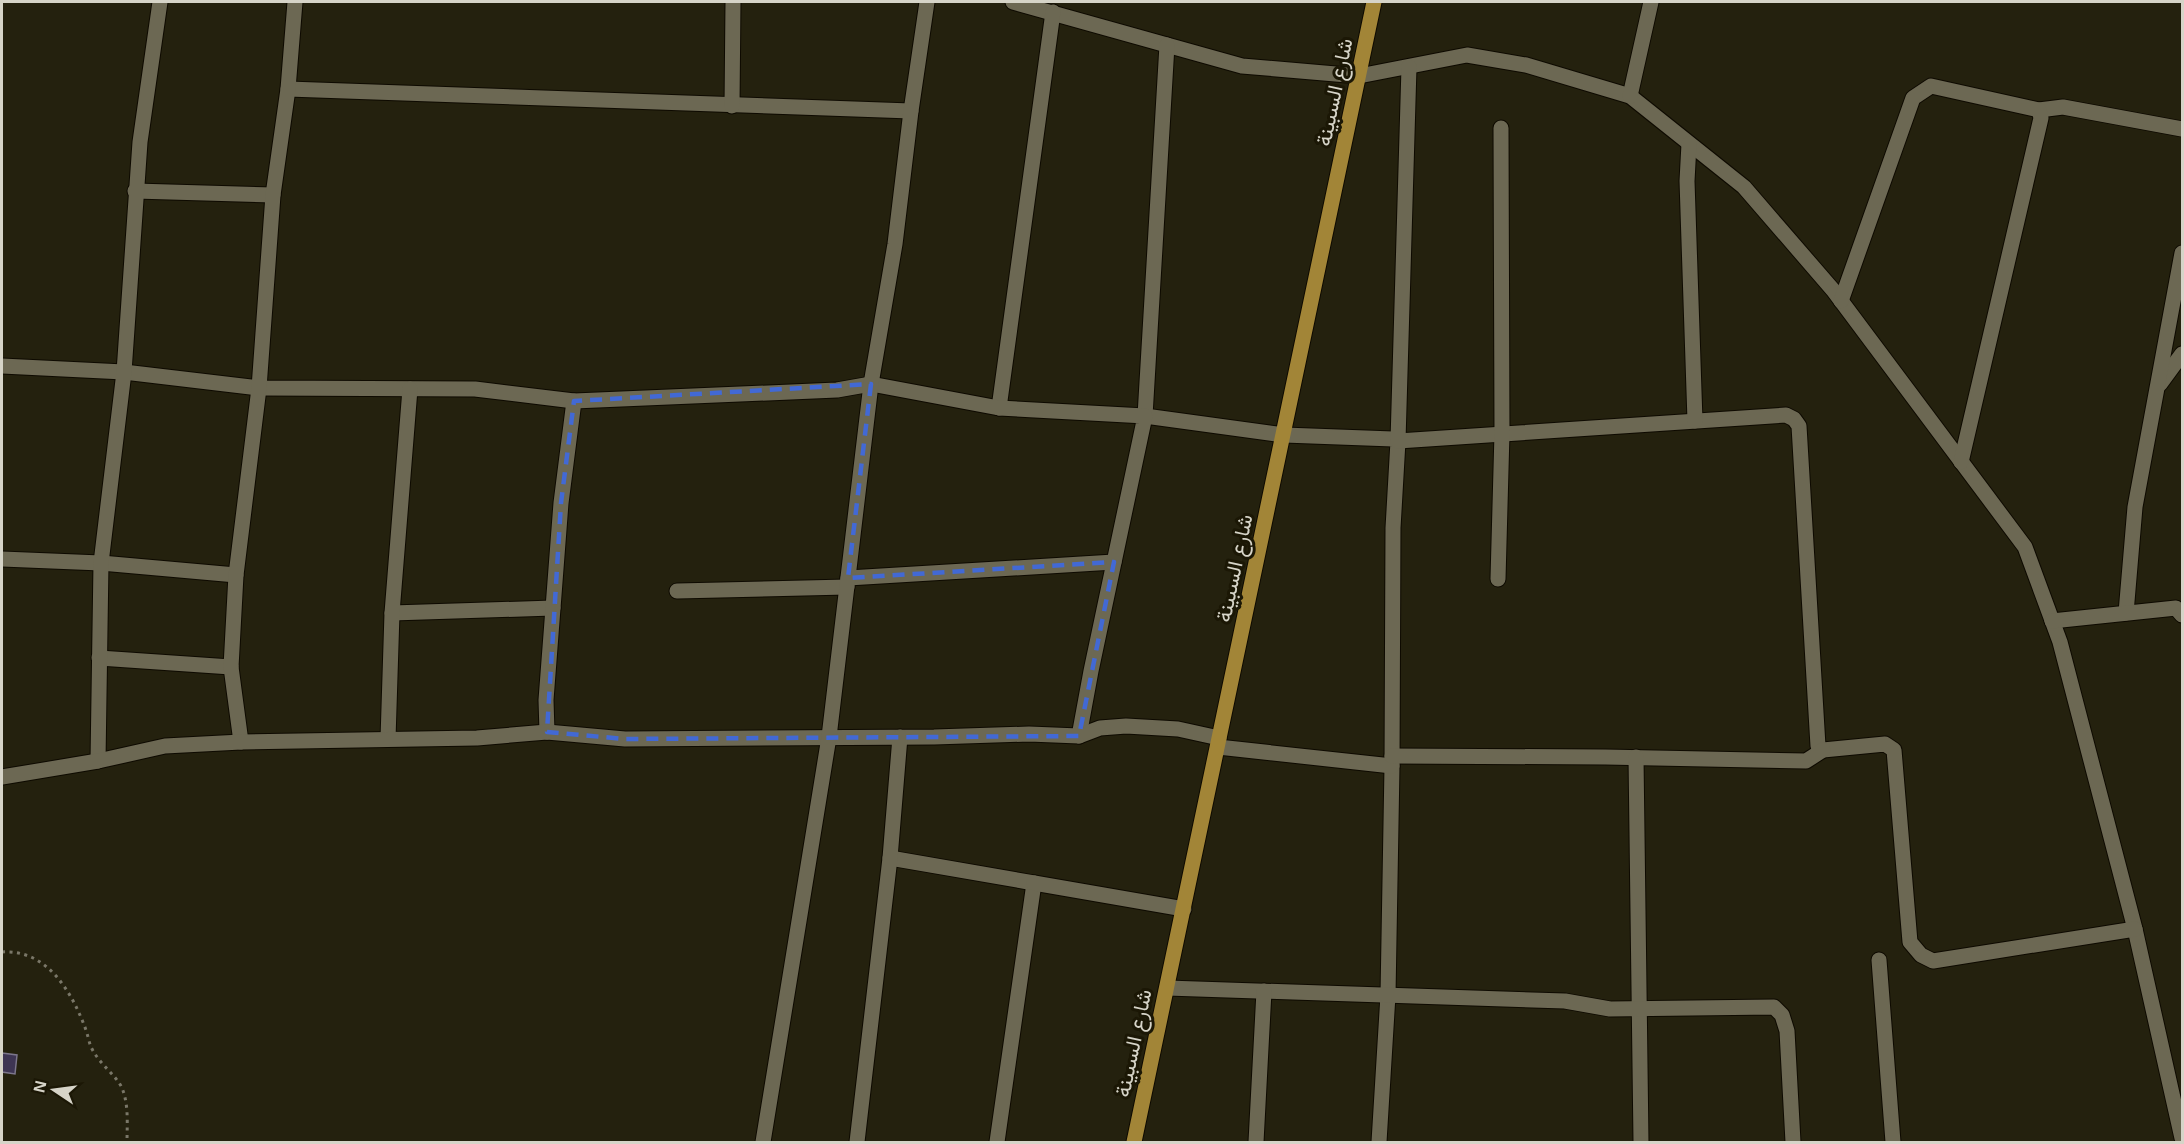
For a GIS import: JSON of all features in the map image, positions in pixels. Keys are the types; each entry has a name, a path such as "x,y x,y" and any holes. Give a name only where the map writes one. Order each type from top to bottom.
{"main road":[{"name":"شارع السبينة","path":"1134,1143 1374,2"}],"street":[{"path":"98,761 100,563 124,372 140,142 160,2"},
{"path":"241,742 231,667 236,575 259,388 273,195 288,89 295,2"},
{"path":"732,106 733,2"},
{"path":"763,1143 829,737 871,384 895,244 927,2"},
{"path":"1013,2 1242,66 1359,76 1467,55 1526,65 1630,96 1744,187 1841,301 2025,547 2060,642 2135,929 2182,1138"},
{"path":"1630,96 1651,2"},
{"path":"999,408 1053,12"},
{"path":"1079,736 1145,416 1167,45"},
{"path":"1379,1143 1388,995 1393,528 1398,441 1409,67"},
{"path":"1841,301 1913,98 1931,86 2039,111 2062,107 2182,129"},
{"path":"288,89 911,111"},
{"path":"1962,462 2041,118 2039,111"},
{"path":"1498,579 1502,433 1501,128"},
{"path":"1689,144 1687,192 1695,421"},
{"path":"135,191 273,195"},
{"path":"2126,613 2135,507 2182,253"},
{"path":"2157,389 2182,354"},
{"path":"2,366 124,372 259,388 475,388 574,401 837,390 871,384 999,408 1145,416 1284,435 1393,438 1398,441 1786,415 1794,419 1799,426 1818,746 1823,750"},
{"path":"388,740 392,613 411,389"},
{"path":"547,732 546,700 561,503 574,401"},
{"path":"2,560 100,563 236,575"},
{"path":"677,591 847,583 1114,562"},
{"path":"392,613 553,608"},
{"path":"2052,621 2180,610"},
{"path":"99,658 231,667"},
{"path":"2,777 98,761 165,746 241,742 477,738 547,732 624,739 1029,734 1079,736 1100,728 1126,726 1178,729 1219,743 1392,761 1636,757 1806,761 1823,750 1885,744 1894,750 1910,942 1921,955 1933,961 2135,929"},
{"path":"857,1143 890,858 900,737"},
{"path":"1636,757 1641,1143"},
{"path":"890,858 1184,909"},
{"path":"997,1143 1034,884"},
{"path":"1879,960 1893,1143"},
{"path":"1167,988 1565,1001 1610,1009 1774,1007 1782,1015 1787,1031 1793,1143"},
{"path":"1256,1143 1264,991"},
{"path":"2166,1066 2182,1065"}],"path":[{"path":"2,952 14,951 37,958 68,990 86,1028 92,1048 103,1066 121,1086 127,1106 127,1143"}],"highlighted area":[{"path":"871,384 848,578 1114,562 1079,736 625,739 547,732 561,503 574,401"}],"building":[{"path":"2,1053 17,1055 15,1074 2,1072"}]}
